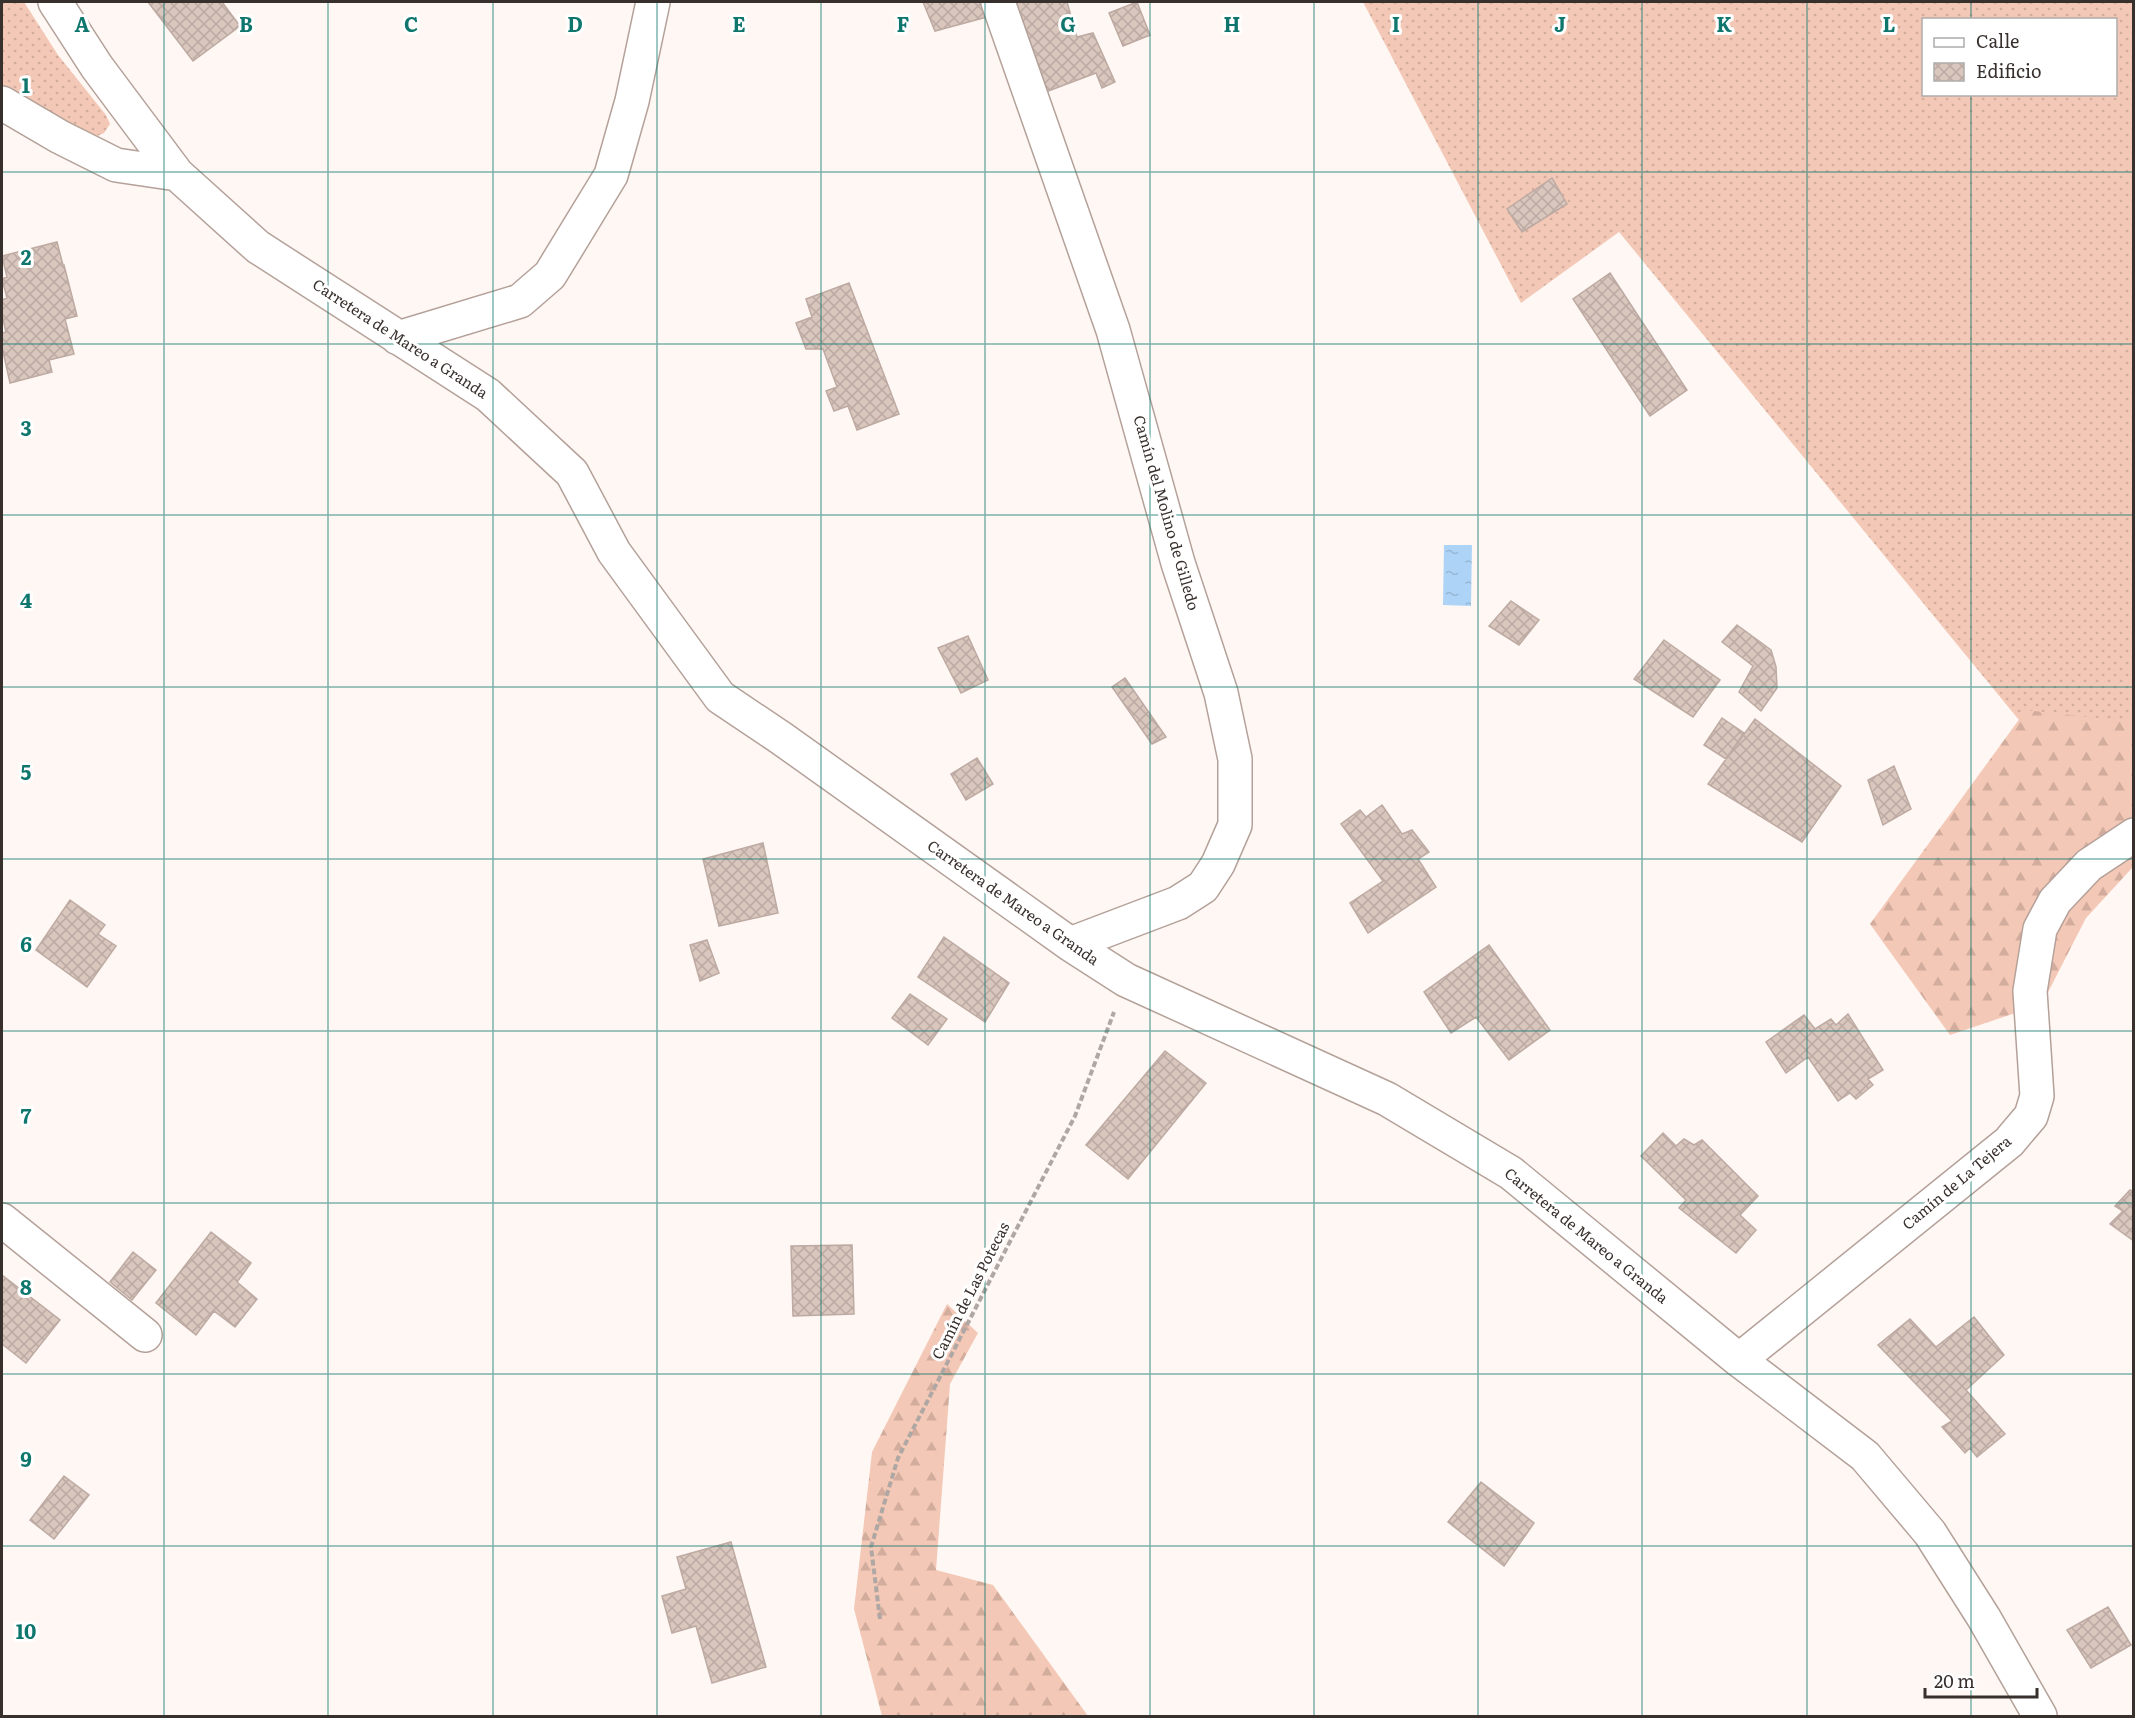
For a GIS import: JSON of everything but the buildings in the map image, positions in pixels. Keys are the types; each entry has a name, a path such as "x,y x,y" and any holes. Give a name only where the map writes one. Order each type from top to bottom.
{"street":[{"name":"Carretera de Mareo a Granda","path":"55,2 97,67 177,174 258,248 488,395 572,473 614,552 720,697 790,744 1070,944 1126,980 1387,1099 1511,1173 1740,1360 1865,1456 1930,1533 1984,1618 2040,1716"},
{"path":"398,338 520,301 550,275 610,175 632,101 652,2"},
{"name":"Camín del Molino de Gilledo","path":"999,2 1113,330 1178,563 1221,693 1235,759 1235,825 1218,864 1203,887 1179,903 1070,944"},
{"path":"2,103 60,137 116,165 177,174"},
{"name":"Camín de La Tejera","path":"1740,1360 2009,1142 2031,1116 2037,1096 2030,991 2040,929 2055,901 2089,865 2133,835"},
{"path":"2,1220 145,1335"}],"path":[{"name":"Camín de Las Potecas","path":"880,1619 871,1547 898,1458 1075,1116 1126,980"}],"green space":[{"path":"2,2 24,2 58,55 106,115 110,124 104,133 93,138 2,90"},
{"path":"1363,2 2133,2 2133,725 2019,720 1619,232 1521,303"},
{"path":"2026,710 2133,722 2133,867 2086,918 2042,1004 1950,1035 1870,924"},
{"path":"947,1304 978,1333 950,1384 936,1570 993,1585 1088,1716 882,1716 854,1609 872,1452"}],"water":[{"path":"1444,545 1472,545 1471,606 1443,605"}]}
